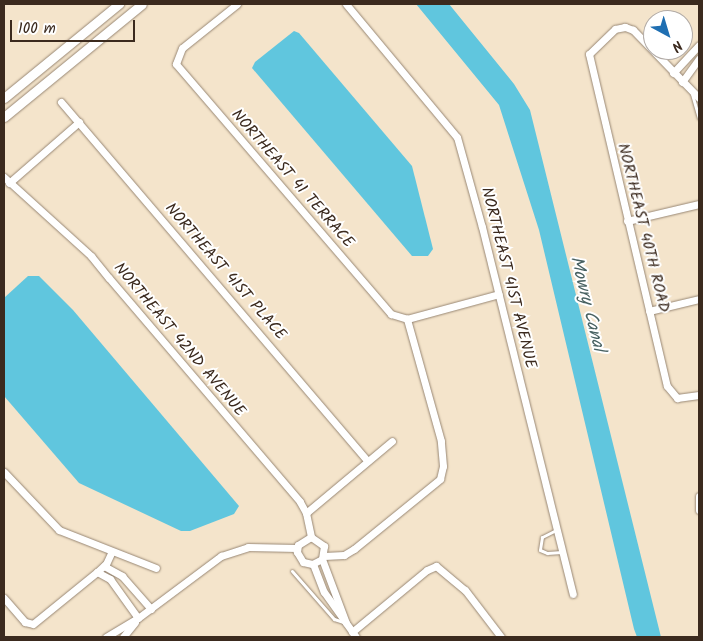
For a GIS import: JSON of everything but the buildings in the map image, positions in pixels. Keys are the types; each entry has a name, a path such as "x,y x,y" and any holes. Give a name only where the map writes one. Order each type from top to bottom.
{"main road":[{"path":"4,98 119,4"},
{"path":"4,117 142,4"}],"street":[{"name":"NORTHEAST 41 TERRACE","path":"237,4 182,48 177,60 183,75 391,314 407,319"},
{"name":"NORTHEAST 41ST AVENUE","path":"346,4 457,136 499,294 573,594"},
{"name":"NORTHEAST 40TH ROAD","path":"673,72 633,30 624,26 615,29 592,49 589,61 668,386 677,398 699,395"},
{"path":"699,45 673,72 699,98"},
{"path":"682,82 699,59"},
{"name":"NORTHEAST 41ST PLACE","path":"61,102 368,461"},
{"path":"6,180 79,122"},
{"name":"NORTHEAST 42ND AVENUE","path":"6,180 91,256 306,513 311,537"},
{"path":"627,221 699,204"},
{"path":"297,548 303,562 313,564 323,557 344,554 354,549 440,479 443,466 441,441 407,319 499,294"},
{"path":"649,311 699,299"},
{"path":"306,513 392,441"},
{"path":"4,472 59,530 156,568"},
{"path":"699,496 699,510"},
{"path":"297,548 305,538 311,537 321,541 323,557 346,623"},
{"path":"106,637 138,618 221,556 248,547 297,548"},
{"path":"4,598 25,622 33,624 104,566 112,551"},
{"path":"313,564 323,589 354,635 427,570 436,566 465,590 501,637"},
{"path":"104,566 122,576 151,608"},
{"path":"97,572 110,579 138,618"},
{"path":"323,589 333,585"},
{"path":"123,637 138,618"}],"lane":[{"path":"691,91 699,118"},
{"path":"557,530 542,537 540,550 547,553 562,552"},
{"path":"292,571 334,619 346,623"}],"water":[{"name":"Mowry Canal","path":"416,4 449,4 514,84 530,110 661,637 637,637 634,629 539,230 499,105"},
{"path":"294,31 299,33 412,166 433,249 428,256 412,256 252,68 255,62"},
{"path":"28,276 39,276 73,310 239,506 234,514 190,531 181,531 79,483 4,396 4,298"}]}
